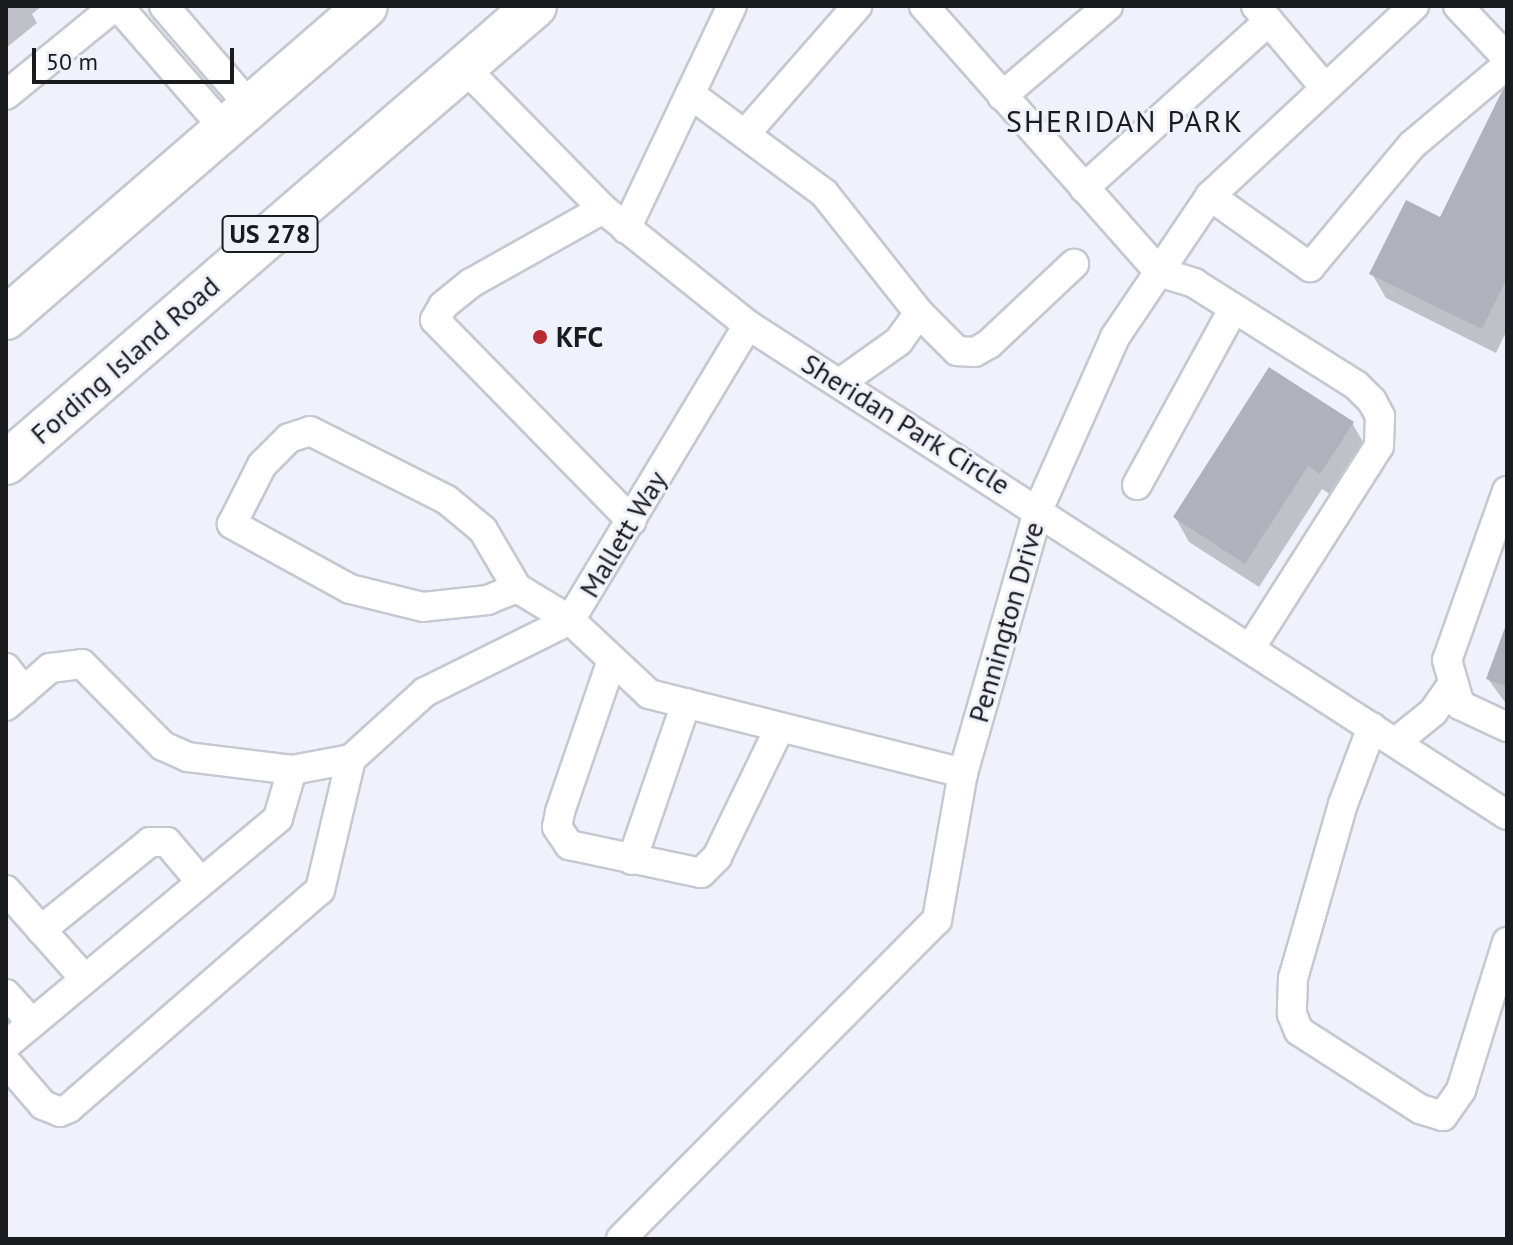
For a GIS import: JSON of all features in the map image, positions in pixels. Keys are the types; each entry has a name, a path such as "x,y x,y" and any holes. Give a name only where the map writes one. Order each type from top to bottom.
{"highway":[{"path":"6,318 366,6"},
{"name":"Fording Island Road","path":"6,463 535,6"}],"street":[{"path":"6,95 117,6 237,117"},
{"path":"164,6 237,117"},
{"path":"626,229 732,6"},
{"path":"746,133 857,6"},
{"path":"924,6 1159,272 1194,283 1356,385 1372,401 1381,429 1372,459 1251,647"},
{"path":"1002,96 1108,6"},
{"name":"Pennington Drive","path":"621,1239 937,920 963,773 1039,508 1115,337 1210,196 1414,6"},
{"path":"1458,6 1507,58"},
{"path":"1084,188 1263,13 1325,88"},
{"path":"1210,196 1310,267 1412,145 1507,65"},
{"name":"Sheridan Park Circle","path":"463,66 603,209 748,325 1039,508 1507,815"},
{"path":"690,94 824,193 919,313 957,351 975,352 989,344 1074,264"},
{"path":"603,209 471,283 443,306 435,320 632,521"},
{"path":"1137,485 1233,310"},
{"path":"840,383 899,341 919,313"},
{"name":"Mallett Way","path":"748,325 570,620 649,694 963,773"},
{"path":"517,588 488,600 423,607 350,589 232,524 262,465 289,438 310,431 447,500 483,530 517,588 570,620"},
{"path":"1507,491 1447,660 1460,705 1507,727"},
{"path":"6,668 15,699 59,664 82,664 163,746 188,757 292,770 351,759 425,692 570,620"},
{"path":"612,660 557,827 569,845 691,873 709,869 780,727"},
{"path":"1396,742 1433,712 1452,685"},
{"path":"632,860 686,703"},
{"path":"1372,727 1293,978 1292,1014 1299,1031 1420,1109 1443,1116 1461,1090 1507,942"},
{"path":"6,1062 43,1105 60,1112 69,1108 320,890 328,868 351,759"},
{"path":"6,1045 278,818 292,770"},
{"path":"41,930 150,842 167,842 201,882"},
{"path":"6,890 85,979"},
{"path":"6,994 32,1023"}],"building":[{"path":"1507,81 1507,278 1482,329 1369,274 1406,200 1440,217"},
{"path":"1269,367 1354,422 1320,474 1308,466 1245,564 1173,517"},
{"path":"1507,622 1507,687 1486,679"}],"place":[{"name":"KFC","path":"540,337"}],"district":[{"name":"SHERIDAN PARK","path":"1125,121"}]}
